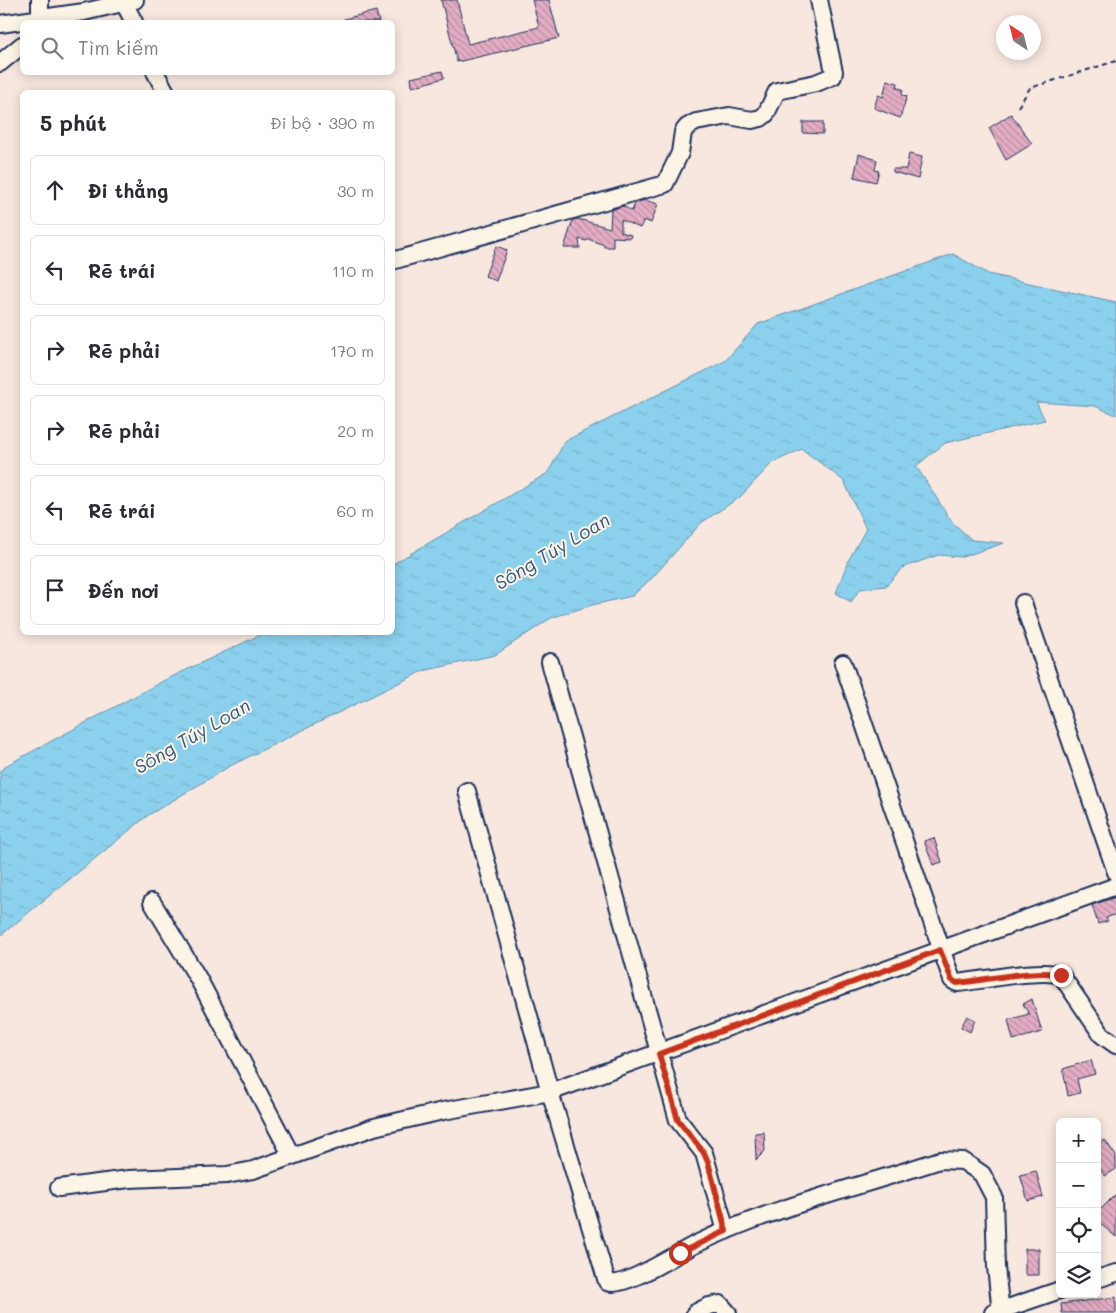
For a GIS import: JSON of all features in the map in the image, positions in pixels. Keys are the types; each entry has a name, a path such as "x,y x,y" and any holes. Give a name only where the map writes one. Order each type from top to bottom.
{"street":[{"path":"40,0 40,18"},
{"path":"395,261 665,184 680,153 683,132 687,127 696,122 729,116 752,120 761,118 766,114 777,91 816,83 833,76 834,72 819,0"},
{"path":"27,20 84,6 130,1 134,20"},
{"path":"61,20 84,6"},
{"path":"0,24 20,21"},
{"path":"0,63 20,47"},
{"path":"158,75 165,90"},
{"path":"1023,603 1116,872"},
{"path":"550,662 678,1120 704,1153 708,1162 726,1231"},
{"path":"843,662 940,950 952,980 957,983 976,979 1026,975 1061,975 1102,1035 1116,1046"},
{"path":"467,792 550,1092 605,1280 609,1283 616,1283 642,1273 726,1231 797,1205 940,1160 963,1161 982,1174 994,1197 999,1312 1056,1291"},
{"path":"59,1188 129,1179 227,1175 253,1170 374,1127 443,1111 550,1092 659,1054 1116,886"},
{"path":"152,902 198,978 288,1149 290,1157"},
{"path":"1101,1278 1116,1273"},
{"path":"695,1313 708,1306 720,1304 728,1313"}],"path":[{"path":"1018,107 1030,88 1116,61"}],"water":[{"name":"Sông Túy Loan","path":"953,254 988,274 1116,302 1116,415 1095,406 1036,402 1045,420 945,443 916,466 952,522 972,540 1004,543 962,557 938,555 902,568 886,586 860,589 851,602 836,593 848,561 866,529 844,481 802,449 772,463 740,497 701,523 653,577 632,596 592,605 551,618 495,655 423,671 230,766 147,816 0,936 0,771 9,764 163,681 260,635 395,635 395,563 548,473 565,441 725,361 758,324"}],"building":[{"path":"441,0 457,0 468,44 539,27 532,0 549,0 559,38 457,62"},
{"path":"376,11 378,20 344,20"},
{"path":"442,71 444,78 412,87 411,78"},
{"path":"887,80 898,83 897,88 903,89 902,95 907,96 900,118 874,108 878,95 883,97"},
{"path":"1011,114 1032,144 1006,160 989,128"},
{"path":"803,122 823,122 823,134 803,133"},
{"path":"859,154 877,160 875,170 879,171 876,182 854,177"},
{"path":"909,154 922,157 918,179 893,172 893,169 906,169"},
{"path":"645,200 658,204 651,223 644,220 640,228 621,220 621,232 631,235 630,238 613,237 613,247 604,247 604,245 588,239 587,241 579,239 580,248 564,248 573,220 578,219 610,228 611,210 623,206 632,211 635,203"},
{"path":"496,246 507,250 496,281 485,276"},
{"path":"934,838 942,862 933,865 924,841"},
{"path":"1116,897 1116,914 1106,918 1108,921 1098,924 1092,905"},
{"path":"1032,999 1042,1032 1013,1040 1008,1020 1029,1014 1023,1004"},
{"path":"967,1016 975,1020 970,1032 961,1027"},
{"path":"1091,1060 1095,1074 1077,1079 1080,1093 1068,1096 1063,1069"},
{"path":"764,1132 765,1151 756,1160 755,1133"},
{"path":"1105,1140 1116,1156 1116,1169 1105,1176 1101,1170 1101,1142"},
{"path":"1036,1171 1043,1197 1028,1201 1020,1175"},
{"path":"1116,1194 1116,1237 1101,1224 1101,1209"},
{"path":"1025,1249 1039,1249 1039,1275 1025,1275"},
{"path":"1116,1297 1116,1313 1062,1313 1061,1304"}],"route":[{"path":"680,1253 726,1231 708,1162 704,1153 678,1120 659,1054 940,950 954,983 976,979 1026,975 1061,975"}]}
